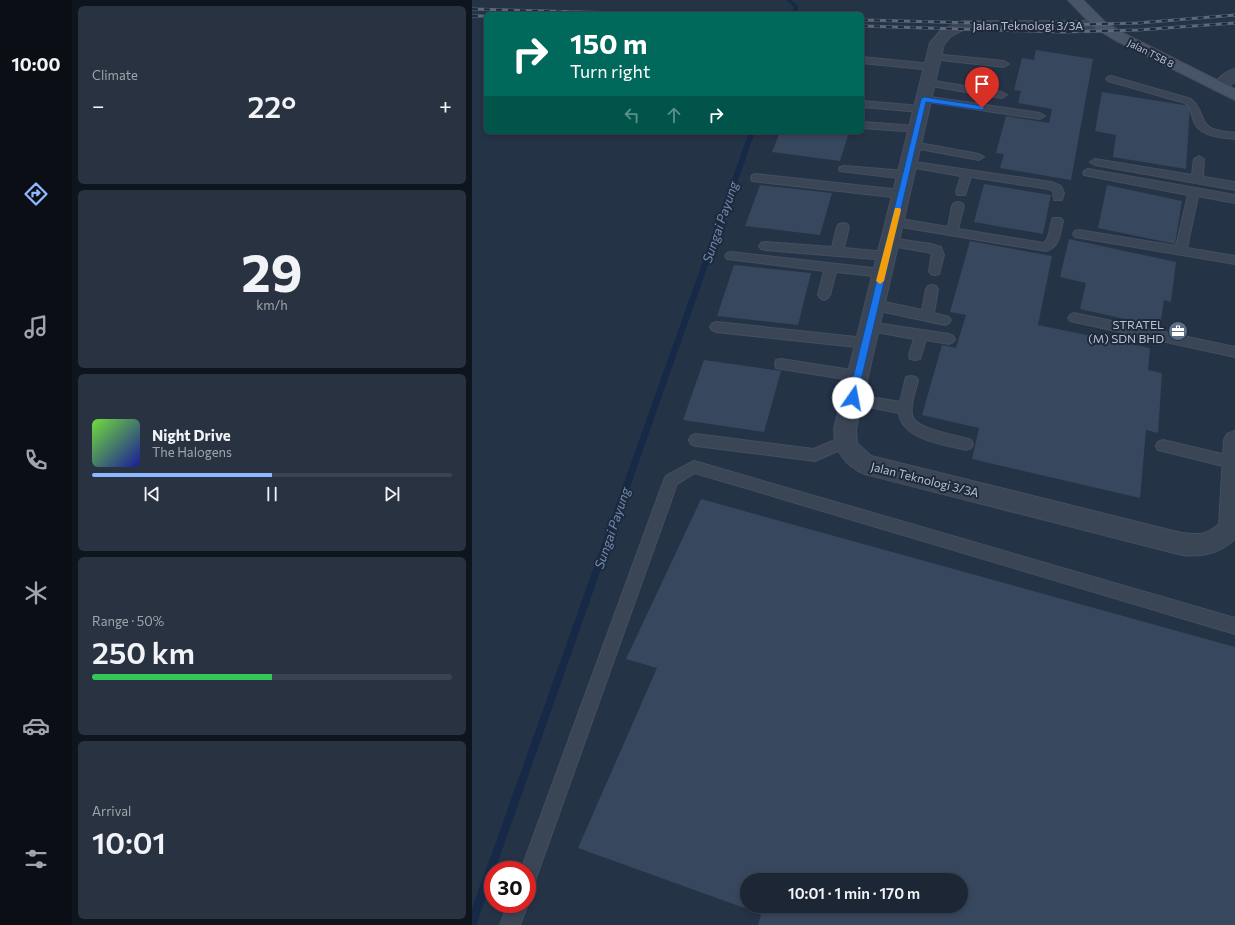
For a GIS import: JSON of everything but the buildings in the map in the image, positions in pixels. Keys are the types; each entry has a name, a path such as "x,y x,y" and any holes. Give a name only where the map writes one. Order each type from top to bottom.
{"street":[{"name":"Jalan TSB 8","path":"1075,0 1100,25 1120,37 1235,94"},
{"name":"Jalan Teknologi 3/3A","path":"1100,25 963,25 946,33 937,42 845,429 844,442 852,454 865,464 1182,544 1201,546 1218,541 1232,530 1235,440"},
{"path":"1219,87 1235,73"}],"lane":[{"path":"864,61 928,83 1040,116"},
{"path":"864,103 928,83 1004,64"},
{"path":"1111,79 1188,101 1196,107 1198,121 1204,129 1217,134 1235,136"},
{"path":"928,83 1002,95"},
{"path":"864,124 915,137 979,157"},
{"path":"1196,179 1199,159"},
{"path":"1095,162 1235,186"},
{"path":"844,169 967,173 1051,186 1057,189 1059,193 1058,197"},
{"path":"961,192 967,173"},
{"path":"1088,173 1235,199"},
{"path":"756,178 901,194"},
{"path":"1181,251 1194,192"},
{"path":"952,232 958,206"},
{"path":"894,222 1046,247 1051,245 1053,241 1057,221"},
{"path":"837,252 844,227"},
{"path":"1079,234 1235,260"},
{"path":"765,246 886,257"},
{"path":"730,256 831,268 930,248 937,250 938,255 935,271"},
{"path":"824,295 831,268"},
{"path":"927,316 932,289"},
{"path":"875,305 945,320"},
{"path":"1074,318 1235,352"},
{"path":"716,328 868,335 922,335 949,339"},
{"path":"915,355 922,335"},
{"path":"781,364 858,376"},
{"path":"911,382 905,409 906,419 918,430 966,444"},
{"path":"853,398 905,409"},
{"path":"696,440 815,455 844,442"},
{"path":"1163,446 1235,451"},
{"path":"533,861 671,480 694,467 1235,626"},
{"path":"510,925 515,913"}],"waterway":[{"name":"Sungai Payung","path":"788,0 796,7 795,12"},
{"name":"Sungai Payung","path":"472,923 751,134"}],"railway":[{"path":"472,9 581,12"},
{"path":"864,20 1062,25 1138,23 1235,15"},
{"path":"472,16 484,16"},
{"path":"864,26 1062,32 1138,30 1235,23"}],"slow traffic":[{"path":"880,281 897,210"}],"place":[{"name":"STRATEL (M) SDN BHD","path":"1178,331"}],"route":[{"path":"853,398 924,99 982,108"}]}
